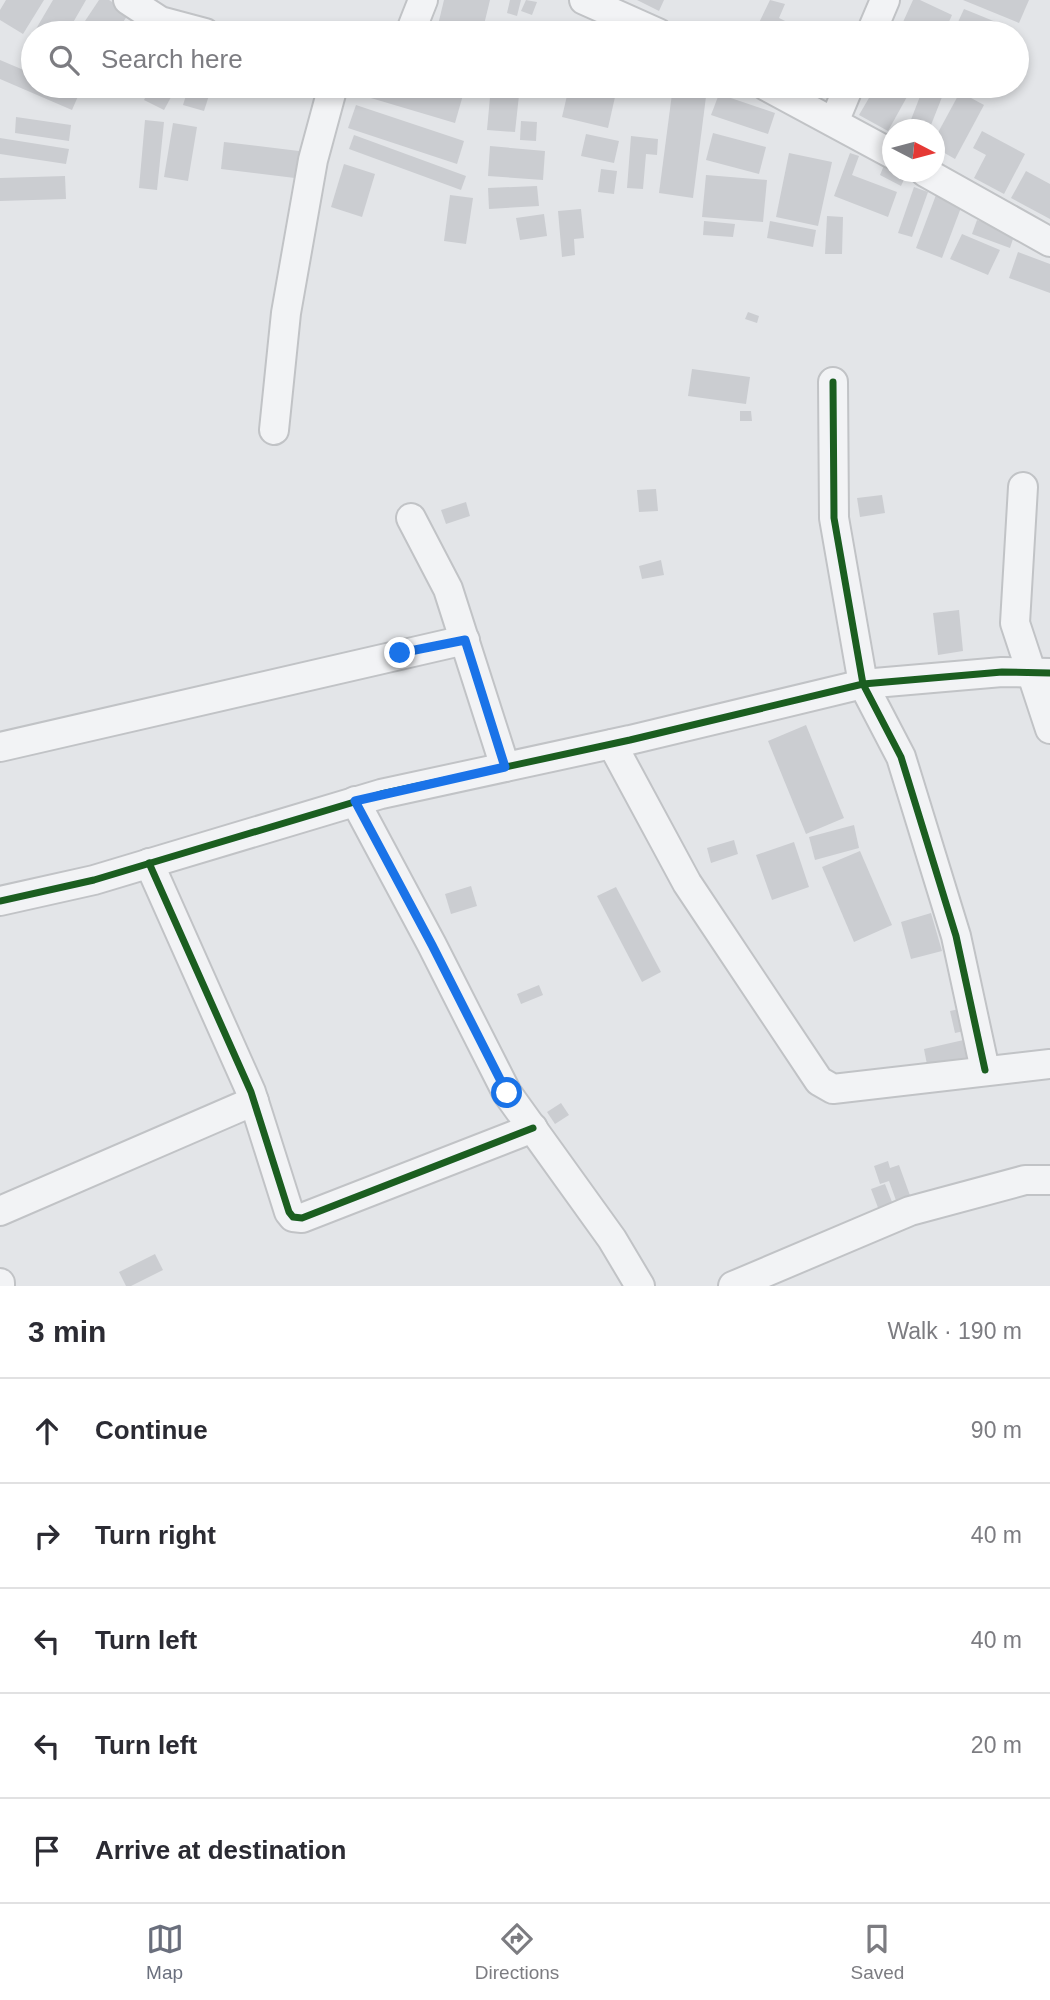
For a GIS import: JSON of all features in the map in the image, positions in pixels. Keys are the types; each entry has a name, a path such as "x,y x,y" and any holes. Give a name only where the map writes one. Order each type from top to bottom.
{"street":[{"path":"128,0 160,21"},
{"path":"415,21 423,0"},
{"path":"584,0 630,21"},
{"path":"876,21 885,0"},
{"path":"274,430 288,300 313,160 330,98"},
{"path":"789,98 882,148"},
{"path":"834,122 844,98"},
{"path":"943,182 1050,241"},
{"path":"833,382 834,518 863,684 901,757 956,936 985,1070"},
{"path":"1023,487 1015,623 1041,673 1050,729"},
{"path":"411,518 448,589 505,767"},
{"path":"0,747 465,640"},
{"path":"0,901 94,880 355,801 612,744 863,684 1002,672 1041,673"},
{"path":"612,744 687,883 819,1081 833,1089 1050,1064"},
{"path":"355,801 507,1093 612,1239 640,1286"},
{"path":"149,863 254,1101 289,1213 293,1217 302,1219 533,1128"},
{"path":"0,1211 254,1101"},
{"path":"733,1286 910,1211 1025,1180 1050,1180"}],"building":[{"path":"6,0 44,0 31,21 21,21 21,33 0,20 0,10"},
{"path":"53,0 86,0 74,21 41,21"},
{"path":"99,0 109,0 129,13 124,21 85,21"},
{"path":"444,0 490,0 485,21 439,21"},
{"path":"510,0 521,0 517,16 507,13"},
{"path":"526,0 537,2 532,15 521,11"},
{"path":"637,0 664,0 659,11"},
{"path":"770,0 785,4 779,18 785,21 760,21"},
{"path":"913,0 920,0 952,15 949,21 903,21"},
{"path":"963,0 1029,0 1020,21"},
{"path":"964,9 994,21 958,21"},
{"path":"0,60 21,69 21,88 0,79"},
{"path":"44,98 77,98 72,110"},
{"path":"145,98 170,98 164,110 144,100"},
{"path":"185,98 208,98 204,111 183,105"},
{"path":"371,98 462,98 455,123"},
{"path":"490,98 519,98 515,132 487,130"},
{"path":"566,98 615,98 608,128 562,117"},
{"path":"671,98 706,98 693,198 659,193"},
{"path":"717,98 731,98 775,113 768,134 711,115"},
{"path":"869,98 906,98 895,119 882,119 882,128 859,115"},
{"path":"919,98 942,98 933,119 911,119"},
{"path":"957,98 971,98 984,105 955,159 945,153 945,120"},
{"path":"356,105 464,141 457,164 348,128"},
{"path":"16,117 71,125 69,141 15,133"},
{"path":"145,120 164,122 157,190 139,188"},
{"path":"521,121 537,122 536,141 520,140"},
{"path":"173,123 197,127 188,181 164,177"},
{"path":"982,131 1025,154 1004,194 974,178 986,155 973,148"},
{"path":"713,133 766,147 759,174 706,160"},
{"path":"586,134 619,141 614,163 581,156"},
{"path":"354,135 466,176 461,190 349,149"},
{"path":"631,136 658,139 657,155 646,154 643,189 627,188"},
{"path":"0,138 69,149 66,164 0,154"},
{"path":"224,142 307,152 303,179 221,169"},
{"path":"490,146 545,151 543,180 488,176"},
{"path":"789,153 832,162 818,226 776,217"},
{"path":"850,153 859,156 852,175 897,192 888,217 834,196"},
{"path":"344,164 375,174 362,217 331,207"},
{"path":"601,169 617,171 614,194 598,192"},
{"path":"1026,171 1050,184 1050,219 1011,198"},
{"path":"706,175 767,180 763,222 702,217"},
{"path":"65,176 66,199 0,201 0,178"},
{"path":"537,186 539,206 489,209 488,188"},
{"path":"914,187 928,192 912,237 898,233"},
{"path":"450,195 473,198 466,244 444,241"},
{"path":"936,195 962,205 942,258 916,248"},
{"path":"581,209 584,238 574,239 575,255 562,257 558,211"},
{"path":"544,214 547,236 520,240 516,218"},
{"path":"827,216 843,217 842,254 825,254"},
{"path":"977,220 1015,233 1010,248 972,234"},
{"path":"704,221 735,224 733,237 703,235"},
{"path":"770,221 816,230 813,247 767,238"},
{"path":"962,234 1000,250 988,275 950,259"},
{"path":"1018,252 1050,264 1050,293 1009,278"},
{"path":"748,312 759,316 757,323 745,319"},
{"path":"692,369 750,377 746,404 688,396"},
{"path":"740,411 751,411 752,421 740,421"},
{"path":"656,489 658,511 639,512 637,490"},
{"path":"882,495 885,513 860,517 857,498"},
{"path":"466,502 470,516 446,524 441,510"},
{"path":"661,560 664,575 642,579 639,566"},
{"path":"959,610 963,651 938,655 933,613"},
{"path":"806,725 844,818 806,834 768,741"},
{"path":"854,825 859,848 815,860 809,837"},
{"path":"734,840 738,854 711,863 707,848"},
{"path":"794,842 809,887 772,900 756,855"},
{"path":"860,851 892,925 854,942 822,867"},
{"path":"471,886 477,906 451,914 445,894"},
{"path":"616,887 661,972 642,982 597,896"},
{"path":"931,913 942,951 911,959 901,922"},
{"path":"539,985 543,995 521,1004 517,994"},
{"path":"968,1007 973,1029 955,1033 950,1011"},
{"path":"968,1039 974,1064 929,1075 924,1049"},
{"path":"561,1103 569,1115 555,1124 547,1112"},
{"path":"888,1161 890,1168 899,1165 912,1201 898,1206 889,1181 880,1184 874,1166"},
{"path":"885,1184 894,1207 880,1213 871,1189"},
{"path":"155,1254 163,1270 126,1286 119,1272"}],"cycle path":[{"path":"833,382 834,518 863,684 901,757 956,936 985,1070"},
{"path":"0,901 94,880 381,794 630,740 863,684 1002,672 1050,673"},
{"path":"149,863 251,1092 289,1212 293,1217 302,1218 533,1128"}],"route":[{"path":"400,653 465,640 505,767 355,801 507,1093"}]}
